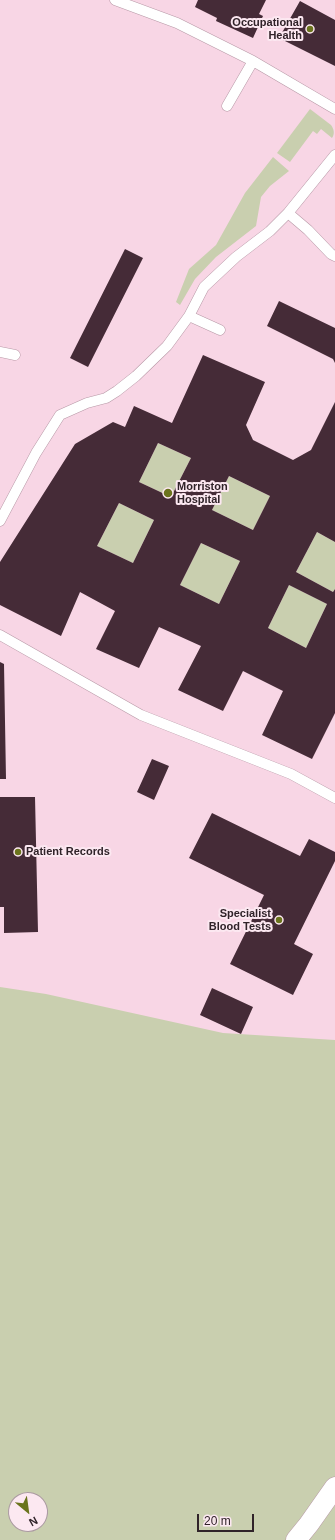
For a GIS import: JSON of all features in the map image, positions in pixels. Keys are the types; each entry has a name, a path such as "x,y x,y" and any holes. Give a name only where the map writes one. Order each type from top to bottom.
{"street":[{"path":"296,1540 335,1487"}],"lane":[{"path":"115,0 177,23 253,61 335,109"},
{"path":"227,106 253,61"},
{"path":"0,521 36,453 60,415 87,403 106,398 136,376 167,346 189,316 204,287 236,257 270,231 288,213 335,156"},
{"path":"288,213 308,230 331,254 335,256"},
{"path":"189,316 220,330"},
{"path":"0,352 15,355"},
{"path":"0,635 141,715 291,774 335,798"}],"green space":[{"path":"310,109 331,125 334,135 332,138 321,129 317,134 313,131 290,162 277,153"},
{"path":"273,157 289,171 270,186 261,197 256,226 216,257 195,279 180,305 176,302 189,269 216,245 245,193"},
{"path":"158,443 191,458 171,497 139,482"},
{"path":"229,476 270,496 253,530 212,510"},
{"path":"119,503 154,520 133,563 97,546"},
{"path":"317,532 335,542 335,589 333,592 296,572"},
{"path":"201,543 240,561 219,604 180,585"},
{"path":"289,585 327,604 306,648 268,628"},
{"path":"0,987 46,994 223,1033 335,1040 335,1540 0,1540"}],"building":[{"path":"198,0 266,0 259,14 263,16 253,38 216,21 217,18 195,7"},
{"name":"Occupational Health","path":"300,1 335,20 335,66 279,38"},
{"path":"125,249 143,258 88,367 70,358"},
{"path":"279,301 335,328 335,363 333,359 267,326"},
{"path":"203,355 265,382 246,425 253,440 293,460 311,450 335,402 335,542 317,532 296,572 333,592 335,589 335,713 312,759 262,735 283,691 243,671 223,711 178,690 201,646 159,627 139,668 96,649 115,611 80,592 61,636 0,605 0,562 75,444 113,422 125,427 134,406 172,423","holes":["158,443 191,458 171,497 139,482","229,476 270,496 253,530 212,510","119,503 154,520 133,563 97,546","201,543 240,561 219,604 180,585","289,585 327,604 306,648 268,628"]},
{"path":"0,662 4,664 6,779 0,779"},
{"path":"152,759 169,766 154,800 137,792"},
{"name":"Patient Records","path":"0,797 35,797 38,932 4,933 4,907 0,907"},
{"name":"Specialist Blood Tests","path":"212,813 300,856 309,839 335,852 335,861 294,944 313,954 293,995 230,964 264,895 189,858"},
{"path":"212,988 253,1007 241,1034 200,1015"}],"place":[{"name":"Occupational Health","path":"310,29"},
{"name":"Morriston Hospital","path":"168,493"},
{"name":"Patient Records","path":"18,852"},
{"name":"Specialist Blood Tests","path":"279,920"}]}
